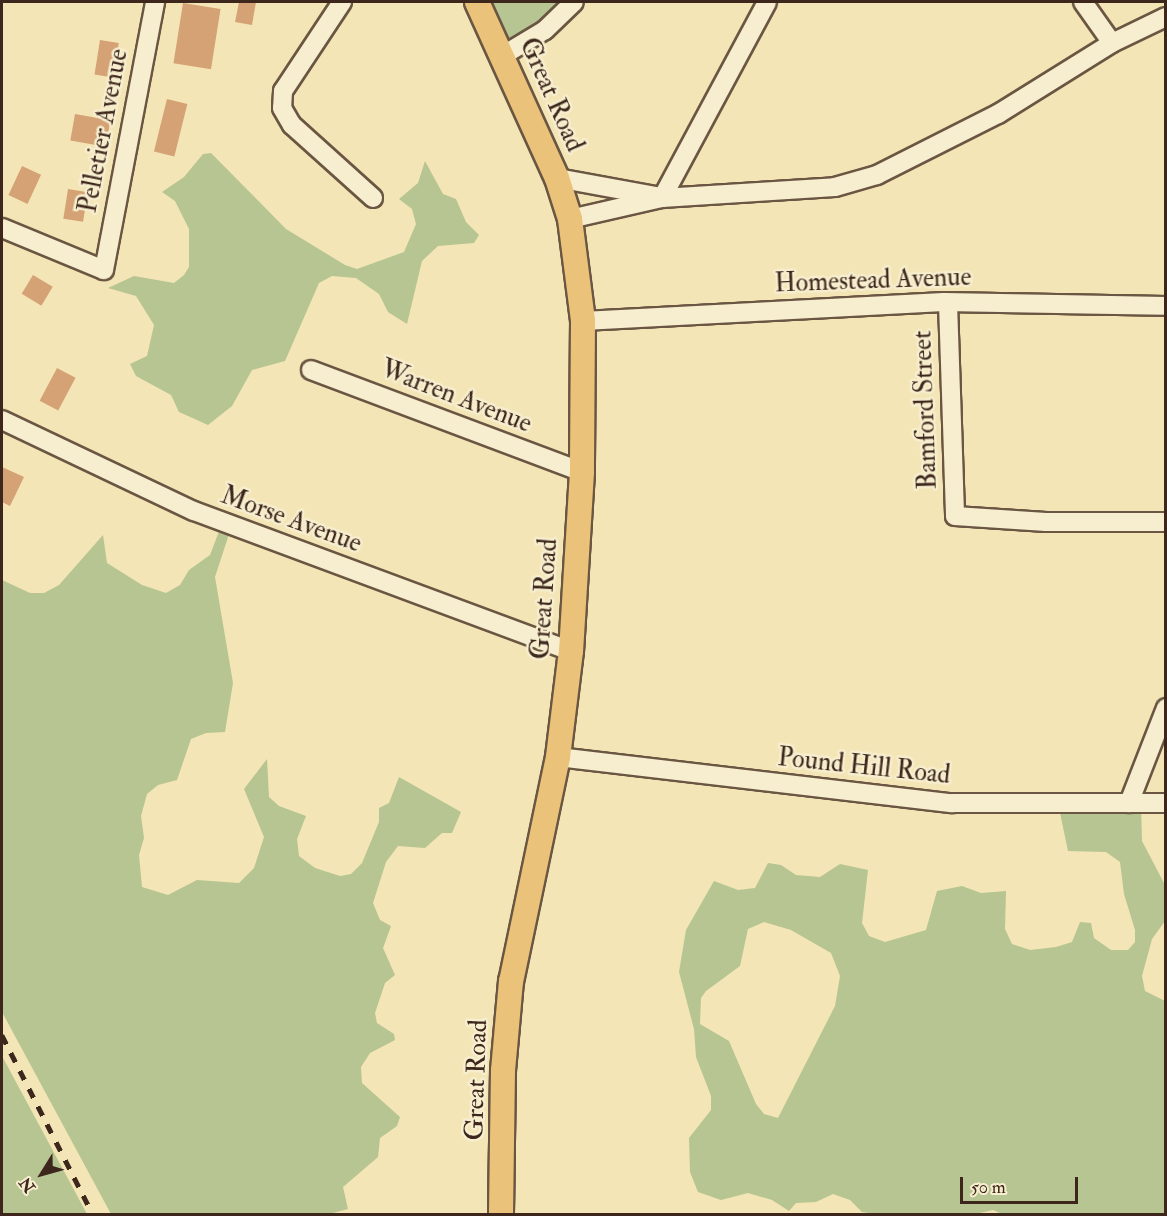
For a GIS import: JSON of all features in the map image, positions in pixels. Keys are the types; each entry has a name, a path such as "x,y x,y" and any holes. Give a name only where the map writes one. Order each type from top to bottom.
{"main road":[{"name":"Great Road","path":"477,2 557,178 570,219 582,321 582,472 571,651 558,757 511,981 503,1070 501,1215"}],"street":[{"name":"Pelletier Avenue","path":"2,228 104,270 154,2"},
{"path":"342,2 283,91 282,108 292,125 373,198"},
{"path":"502,56 545,30 574,2"},
{"path":"662,198 767,2"},
{"path":"1083,2 1112,43"},
{"path":"570,219 662,198 835,187 878,175 998,114 1112,43 1166,17"},
{"path":"557,178 662,198"},
{"name":"Homestead Avenue","path":"582,321 948,303 1166,306"},
{"name":"Bamford Street","path":"948,303 955,516 1046,522 1166,522"},
{"name":"Warren Avenue","path":"311,370 582,472"},
{"name":"Morse Avenue","path":"2,420 194,511 571,651"},
{"path":"1129,803 1166,708"},
{"name":"Pound Hill Road","path":"558,757 952,803 1166,803"}],"green space":[{"path":"480,2 573,2 508,51"},
{"path":"211,153 286,229 345,265 357,269 404,252 416,224 412,209 399,199 418,183 425,161 443,194 456,199 466,222 479,235 474,243 438,246 422,261 407,324 388,312 379,294 356,278 332,276 319,283 285,361 252,370 232,406 208,425 179,412 171,395 136,376 130,364 147,356 154,325 136,296 108,288 134,276 174,283 184,275 189,267 189,229 175,201 162,192 184,177 203,154"},
{"path":"223,521 232,525 215,577 233,683 225,732 206,733 191,739 177,780 158,785 147,794 141,816 144,838 139,855 142,887 168,895 197,880 239,883 254,868 264,837 244,789 267,759 269,797 279,806 306,816 297,839 299,856 315,868 340,876 351,874 362,863 379,822 379,808 389,803 399,777 461,812 452,833 442,833 425,848 398,846 386,862 373,903 380,920 391,926 383,948 395,975 385,983 375,1013 377,1023 394,1034 395,1040 370,1053 361,1067 362,1083 400,1117 397,1126 380,1138 378,1157 343,1187 348,1209 329,1214 111,1214 2,1012 2,580 30,593 44,593 59,585 103,535 107,563 142,585 166,593 180,585 189,570 210,555"},
{"path":"1141,804 1142,841 1165,885 1165,921 1152,939 1142,976 1145,991 1165,1001 1165,1214 1002,1214 993,1210 975,1214 877,1214 862,1212 850,1200 833,1194 816,1202 796,1203 789,1211 772,1200 748,1193 721,1200 698,1192 690,1172 689,1138 711,1110 711,1096 696,1057 694,1029 679,972 686,930 714,881 738,890 755,888 768,863 781,865 796,875 820,877 840,864 868,870 862,923 869,936 885,942 926,930 937,891 962,886 981,893 1006,891 1005,929 1012,944 1030,950 1056,947 1072,942 1080,922 1091,923 1094,938 1111,950 1128,950 1135,942 1135,930 1124,894 1120,862 1106,852 1068,851 1059,808","holes":["764,922 791,930 831,953 840,976 835,1006 778,1118 764,1114 756,1104 729,1041 700,1024 701,998 706,991 740,966 748,929"]},
{"path":"2,1056 87,1214 2,1214"}],"building":[{"path":"239,2 256,2 252,25 235,22"},
{"path":"183,3 221,9 211,69 173,63"},
{"path":"100,40 119,43 113,78 95,75"},
{"path":"167,99 187,104 174,156 154,151"},
{"path":"75,114 110,120 106,147 70,141"},
{"path":"22,166 41,175 28,204 8,195"},
{"path":"68,189 88,192 83,222 63,219"},
{"path":"33,275 53,287 41,306 22,294"},
{"path":"57,368 76,378 58,411 40,401"},
{"path":"2,467 24,477 10,506 2,502"}],"railway":[{"path":"2,1035 93,1214"}]}
